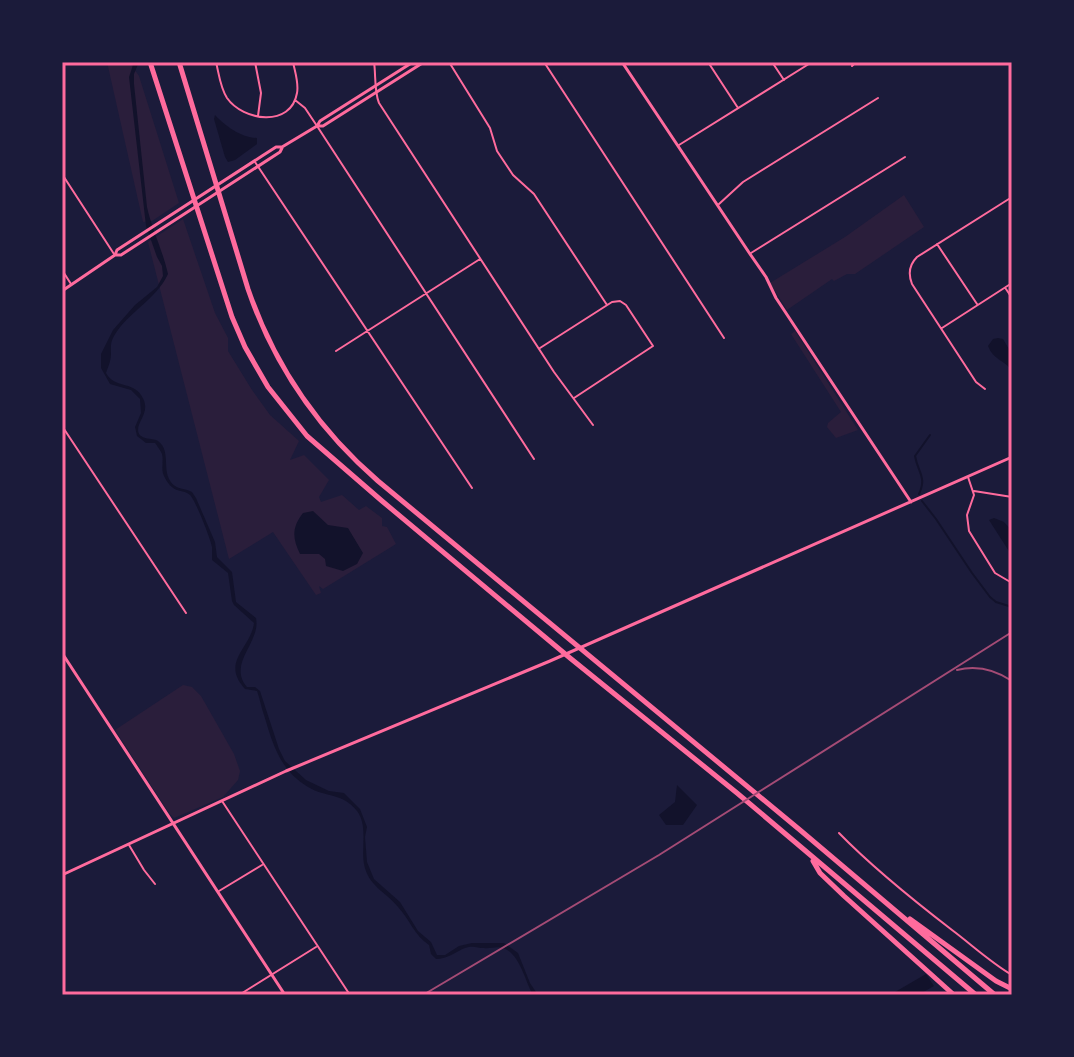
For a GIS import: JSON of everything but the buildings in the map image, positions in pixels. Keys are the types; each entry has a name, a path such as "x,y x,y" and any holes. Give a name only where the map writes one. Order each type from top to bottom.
{"highway":[{"path":"150,62 224,295 245,347 268,387 307,436 976,995"},
{"path":"179,62 260,321 284,369 311,410 343,448 366,471 995,995"},
{"path":"810,857 820,873 954,995"},
{"path":"893,907 996,981 1012,989"}],"main road":[{"path":"377,89 413,62"},
{"path":"62,291 142,233 276,147 282,147 317,126 320,121 424,62"},
{"path":"622,62 911,502"},
{"path":"115,255 121,255 280,152 282,147"},
{"path":"62,875 286,771 550,661 1012,457"},
{"path":"62,653 285,995"}],"street":[{"path":"216,62 229,100 242,112 266,118 280,115 295,100 297,85 293,62"},
{"path":"255,62 261,93 258,117"},
{"path":"374,62 379,103 539,349 593,425"},
{"path":"449,62 490,128 494,145 515,179 536,196 607,305"},
{"path":"544,62 724,338"},
{"path":"708,62 738,108"},
{"path":"772,62 784,80"},
{"path":"678,146 812,62"},
{"path":"852,66 856,62"},
{"path":"718,205 743,182 878,98"},
{"path":"295,100 305,108 317,126 534,459"},
{"path":"750,254 905,157"},
{"path":"254,161 472,488"},
{"path":"62,174 115,255"},
{"path":"985,389 976,382 941,329 912,284 909,272 915,259 1012,197"},
{"path":"937,244 977,305"},
{"path":"336,351 480,258"},
{"path":"62,270 71,285"},
{"path":"941,329 1012,283"},
{"path":"1005,287 1012,298"},
{"path":"539,349 607,305 616,301 626,305 653,346 573,399"},
{"path":"62,426 186,613"},
{"path":"968,477 974,491 967,515 969,531 995,573 1012,583"},
{"path":"974,491 1012,497"},
{"path":"221,800 350,995"},
{"path":"839,833 942,923 1012,975"},
{"path":"128,844 155,884"},
{"path":"218,892 264,864"},
{"path":"239,995 318,946"}],"shaded area":[{"path":"107,62 129,62 139,76 179,203 152,221 143,222"},
{"path":"134,62 139,62 134,84 147,207 168,274 163,283 114,336 106,373 114,381 133,388 141,395 145,406 139,433 158,441 165,451 170,481 192,492 196,498 215,542 217,557 232,572 236,602 256,618 254,636 242,661 242,678 247,687 260,691 285,761 306,780 329,791 344,793 360,809 367,827 367,862 374,879 400,902 418,931 431,942 437,955 445,955 459,946 472,943 504,943 518,953 538,995 533,995 514,956 503,948 468,947 436,959 429,945 402,912 369,878 364,864 362,823 357,811 340,798 308,787 284,765 271,737 257,691 245,689 235,671 254,623 232,601 228,573 212,560 211,543 192,498 168,483 163,472 162,454 155,443 146,443 137,436 135,427 141,413 140,399 131,390 110,384 101,368 101,354 113,330 135,305 157,287 163,276 146,226 129,77"},
{"path":"215,115 234,131 257,138 257,144 228,162"},
{"path":"904,195 924,227 855,274 832,279 787,310 770,283 845,237"},
{"path":"183,219 215,313 228,338 228,351 270,415 299,441 290,460 304,455 329,480 319,497 321,502 342,495 359,510 366,506 382,518 382,526 387,527 396,544 323,589 319,586 321,593 316,595 273,532 229,559 148,242"},
{"path":"795,331 858,430 836,438 827,427 841,412 791,334"},
{"path":"998,338 1003,339 1012,354 1012,371 993,355 988,346"},
{"path":"313,511 328,525 348,528 363,553 357,564 343,571 326,566 325,559 319,554 300,554 295,528 303,513"},
{"path":"994,518 1004,522 1012,531 1012,556 989,520"},
{"path":"183,685 192,687 201,696 234,754 240,771 238,780 223,797 174,818 115,730"},
{"path":"677,785 697,805 683,825 666,825 659,815 675,802"},
{"path":"926,974 934,986 918,995 896,995 895,992"}],"waterway":[{"path":"919,494 922,479 915,456 930,435"},
{"path":"922,501 990,597 1012,607"}],"railway":[{"path":"423,995 659,855 1012,632"},
{"path":"957,670 985,669 1012,681"}]}
